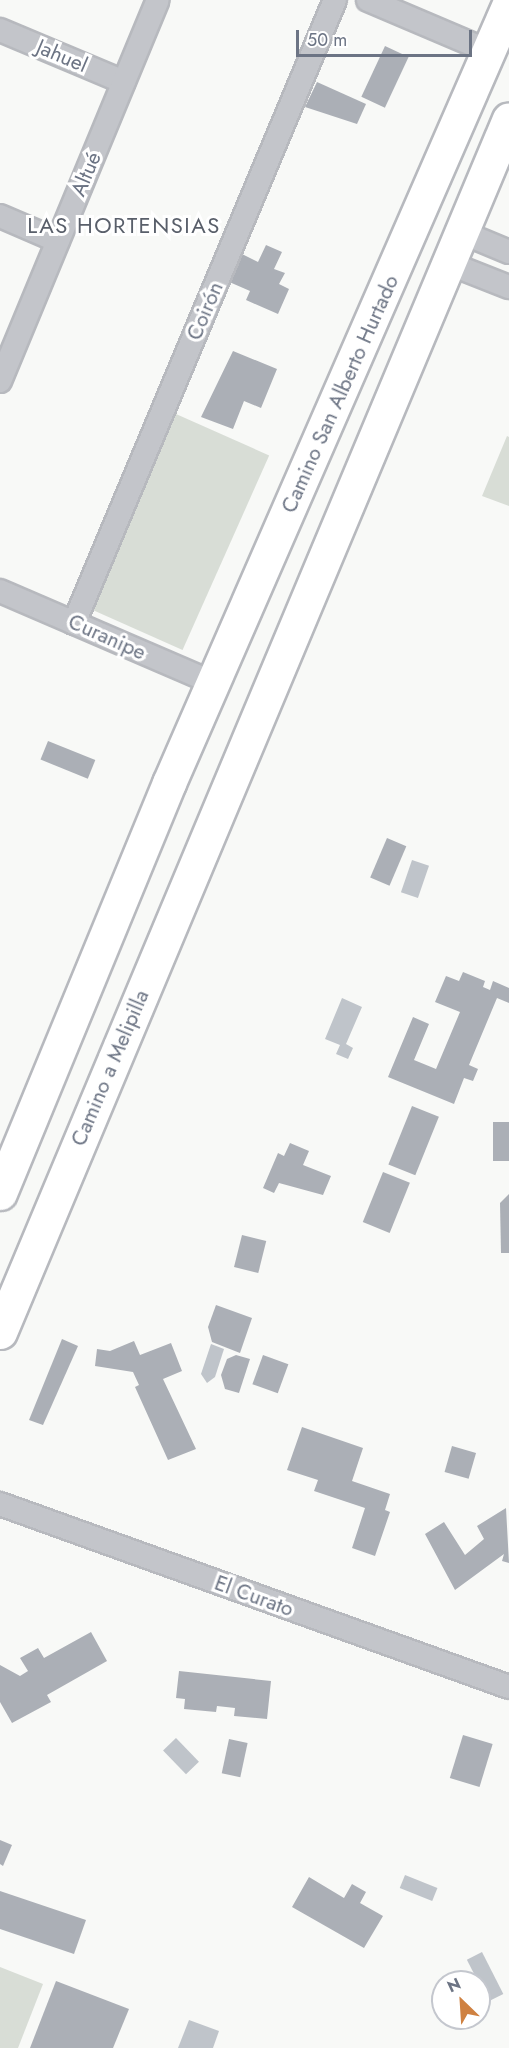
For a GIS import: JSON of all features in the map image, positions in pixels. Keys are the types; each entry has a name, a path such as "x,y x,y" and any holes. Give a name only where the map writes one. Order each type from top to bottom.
{"main road":[{"name":"Camino San Alberto Hurtado","path":"0,1193 169,783 509,4"},
{"path":"448,263 509,119"},
{"name":"Camino a Melipilla","path":"0,1332 448,263"}],"street":[{"name":"Altué","path":"0,381 158,0"},
{"name":"Coirón","path":"74,623 335,0"},
{"path":"368,0 488,51"},
{"name":"Jahuel","path":"0,30 124,82"},
{"path":"0,216 58,241"},
{"path":"461,232 509,252"},
{"path":"448,263 509,287"},
{"name":"Curanipe","path":"0,591 214,683"},
{"name":"El Curato","path":"0,1504 509,1687"}],"shaded area":[{"path":"176,414 269,455 183,650 89,609"},
{"path":"507,436 509,437 509,506 482,496"},
{"path":"412,860 429,866 418,898 401,892"},
{"path":"342,998 362,1007 346,1044 353,1048 348,1059 336,1054 340,1045 325,1039"},
{"path":"211,1344 224,1349 215,1377 207,1383 201,1374"},
{"path":"176,1738 199,1762 186,1774 163,1751"},
{"path":"405,1875 437,1888 432,1901 400,1888"},
{"path":"482,1952 503,1994 491,2000 491,1970 472,1970 467,1960"},
{"path":"0,1967 43,1984 18,2048 0,2048"},
{"path":"189,2020 219,2031 213,2048 178,2048"}],"building":[{"path":"385,46 409,57 385,108 361,97"},
{"path":"317,82 366,104 357,124 305,107"},
{"path":"266,245 282,252 274,269 285,273 279,284 289,289 278,314 246,300 250,291 227,281 240,253 258,262"},
{"path":"233,351 277,369 261,408 244,401 233,429 201,417"},
{"path":"48,741 95,760 88,779 41,760"},
{"path":"387,838 406,846 390,886 370,878"},
{"path":"463,972 485,981 483,987 490,990 493,981 509,988 509,1003 497,998 469,1065 478,1069 473,1081 464,1078 454,1104 388,1077 413,1017 429,1024 414,1060 436,1069 460,1012 435,1002 446,976 459,981"},
{"path":"412,1106 439,1117 415,1175 388,1164"},
{"path":"493,1122 509,1122 509,1161 493,1161"},
{"path":"290,1143 309,1151 303,1165 331,1176 323,1195 279,1183 274,1193 263,1188 278,1153 284,1156"},
{"path":"383,1172 410,1183 390,1233 363,1222"},
{"path":"509,1194 509,1253 501,1253 500,1203"},
{"path":"242,1235 266,1241 258,1273 234,1267"},
{"path":"216,1305 252,1318 240,1353 212,1342 208,1327"},
{"path":"62,1339 78,1346 43,1425 29,1420"},
{"path":"134,1341 140,1355 171,1343 182,1371 163,1379 196,1449 168,1460 135,1387 139,1385 133,1372 95,1366 97,1349 110,1351"},
{"path":"236,1355 250,1359 239,1393 225,1389 221,1375 227,1359"},
{"path":"263,1355 288,1364 278,1393 252,1384"},
{"path":"302,1427 363,1448 352,1481 390,1494 385,1510 390,1512 375,1556 352,1548 365,1508 314,1491 318,1480 287,1470"},
{"path":"452,1446 476,1453 469,1479 445,1472"},
{"path":"506,1508 509,1563 502,1561 504,1554 455,1590 425,1534 444,1522 465,1555 484,1539 477,1526"},
{"path":"91,1632 107,1661 47,1695 51,1702 12,1723 0,1702 0,1665 20,1676 28,1671 20,1658 38,1648 44,1658"},
{"path":"179,1671 271,1681 267,1719 234,1716 235,1708 217,1706 216,1712 184,1709 185,1699 176,1698"},
{"path":"463,1735 493,1744 479,1787 450,1778"},
{"path":"229,1739 248,1743 240,1777 222,1773"},
{"path":"0,1840 12,1845 3,1866 0,1864"},
{"path":"309,1877 344,1898 352,1884 366,1892 360,1903 383,1916 364,1948 292,1907"},
{"path":"0,1891 86,1920 74,1954 0,1929"},
{"path":"56,1981 129,2009 113,2048 30,2048"}],"district":[{"name":"LAS HORTENSIAS","path":"124,226"}]}
